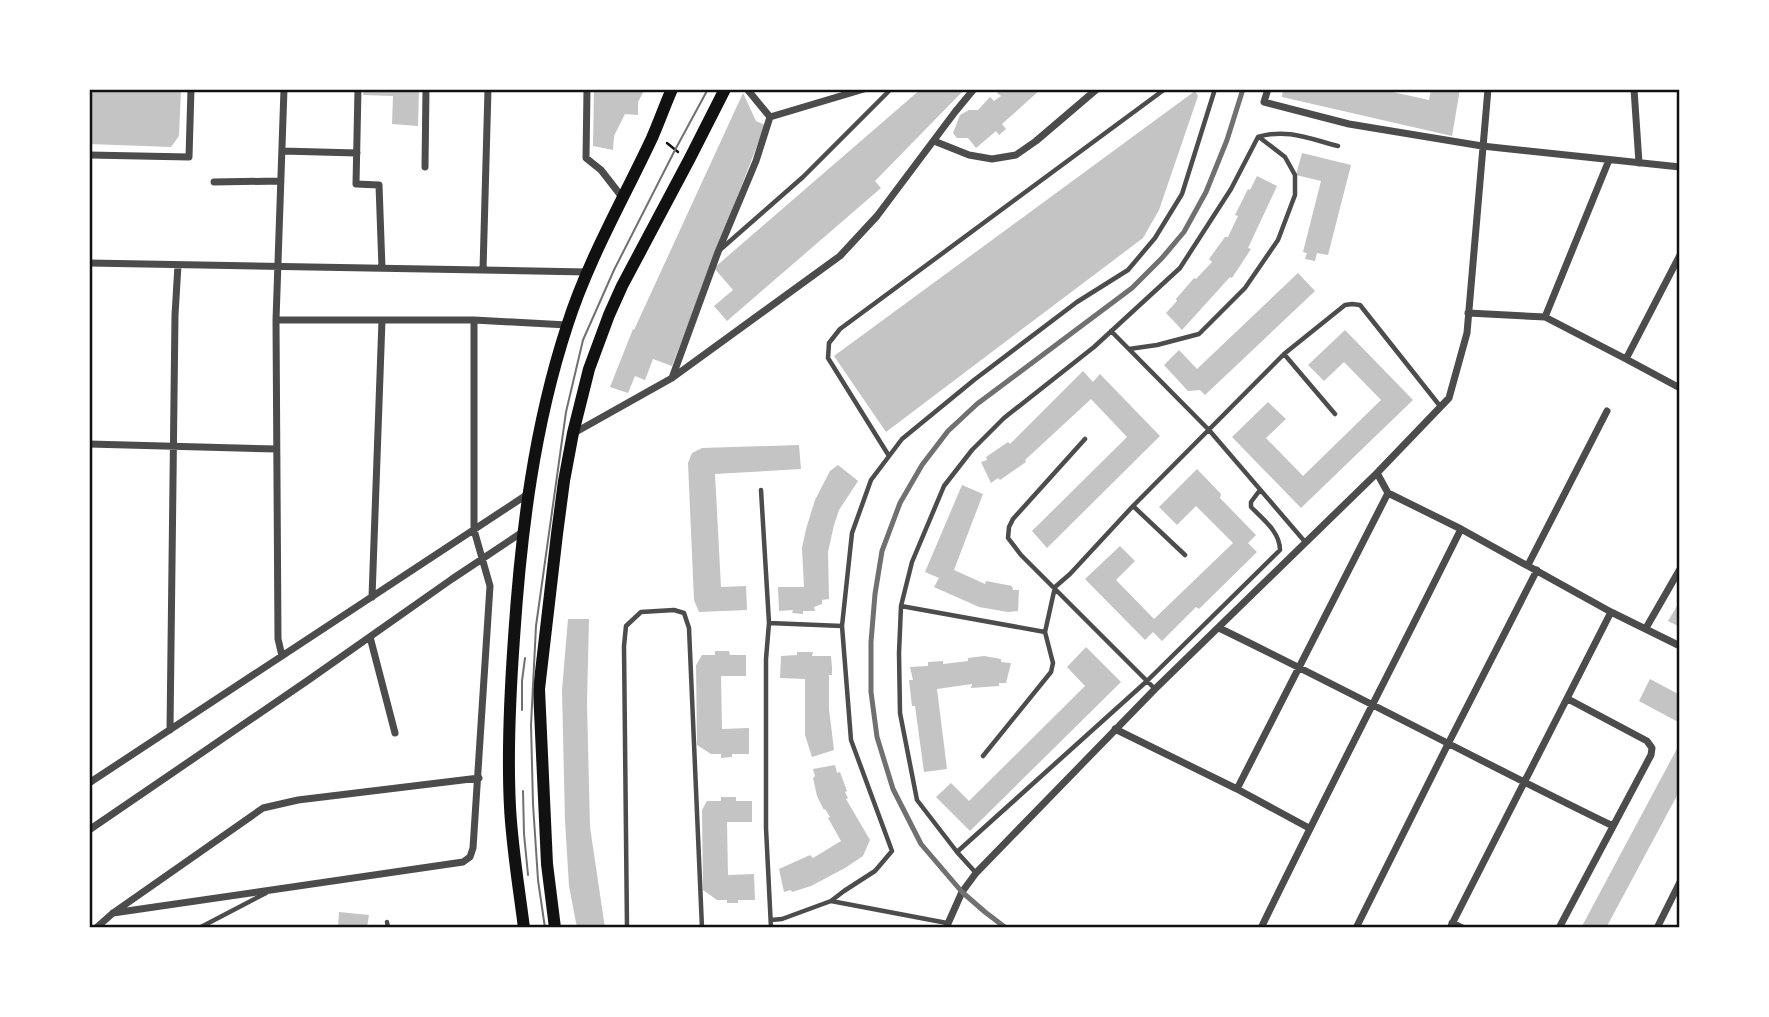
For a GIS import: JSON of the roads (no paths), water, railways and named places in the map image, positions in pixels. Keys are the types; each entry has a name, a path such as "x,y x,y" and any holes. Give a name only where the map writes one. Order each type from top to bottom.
{"main road":[{"path":"524,928 510,809 508,747 516,616 528,493 543,409 567,325 587,272 672,89"},
{"path":"555,928 547,864 539,689 564,481 573,433 589,369 609,314 725,89"}],"street":[{"path":"89,155 189,157 191,89"},
{"path":"282,656 278,639 276,320 284,89"},
{"path":"358,89 356,184 379,185 382,268"},
{"path":"425,167 426,89"},
{"path":"483,270 488,89"},
{"path":"587,89 586,159 601,170 622,197"},
{"path":"747,89 770,117"},
{"path":"770,117 864,89"},
{"path":"573,433 672,378 840,256 877,216 974,89"},
{"path":"934,141 969,155 992,159 1016,155 1097,89"},
{"path":"1268,89 1264,102 1349,124 1482,146 1680,167"},
{"path":"956,928 946,925 962,892 976,873 1155,688 1377,473 1449,398 1467,333 1488,89"},
{"path":"1634,89 1639,163"},
{"path":"672,378 718,252 756,161 770,117"},
{"path":"282,151 357,153"},
{"path":"1545,317 1609,160"},
{"path":"214,182 281,181"},
{"path":"1626,359 1680,255"},
{"path":"89,263 587,272"},
{"path":"170,730 175,315 178,265"},
{"path":"1468,313 1545,317 1680,388"},
{"path":"276,320 474,320 567,325"},
{"path":"372,597 382,320"},
{"path":"113,913 463,862 470,857 479,778 490,586 474,530 474,320"},
{"path":"1528,565 1606,411"},
{"path":"89,444 276,449"},
{"path":"1377,473 1388,494 1461,529 1611,612 1680,646"},
{"path":"89,783 528,493"},
{"path":"1237,789 1388,494"},
{"path":"1261,928 1461,529"},
{"path":"89,830 525,531"},
{"path":"1646,628 1680,569"},
{"path":"1356,928 1537,570"},
{"path":"1462,928 1451,925 1611,612"},
{"path":"1219,628 1613,826"},
{"path":"370,637 395,733"},
{"path":"1559,928 1651,755 1652,748 1647,741 1568,699"},
{"path":"1115,729 1309,828"},
{"path":"96,928 113,913 263,808 298,800 479,778"},
{"path":"1657,928 1680,882"}],"lane":[{"path":"718,252 803,177 891,89"},
{"path":"889,456 828,358 829,343 840,329 1165,89"},
{"path":"771,920 782,919 831,901 875,871 892,851 851,740 842,626 852,533 871,480 902,439 974,380 1077,302 1128,270 1155,238 1182,194 1215,89"},
{"path":"976,873 918,800 900,713 901,606 912,562 944,486 972,450 1004,418 1094,347 1180,268 1231,189 1258,137 1286,132 1338,146"},
{"path":"1129,349 1199,334 1245,288 1278,240 1295,195 1295,175 1285,157 1258,137"},
{"path":"983,756 1051,672 1054,663 1045,632 1055,587 1284,354 1345,305 1360,305 1441,407"},
{"path":"1111,331 1209,430 1306,543"},
{"path":"1284,354 1335,414"},
{"path":"1086,439 1013,519 1008,538 1021,555 1155,688"},
{"path":"761,490 768,623 766,828 771,928"},
{"path":"957,852 1147,681 1280,550 1280,542 1275,532 1251,507 1251,502 1260,490"},
{"path":"1133,506 1185,555"},
{"path":"901,606 1045,632"},
{"path":"627,928 626,626 641,612 674,610 684,613 689,628 702,928"},
{"path":"768,623 842,626"},
{"path":"199,928 272,890"},
{"path":"831,901 946,925"}],"tram line":[{"path":"545,928 538,880 531,725 536,626 566,412 583,340 614,270 708,89"},
{"path":"522,710 525,658"},
{"path":"523,791 528,875"}],"railway":[{"path":"1006,928 962,892 921,844 893,789 877,737 871,692 871,642 882,551 900,503 922,465 948,431 977,404 1132,288 1184,232 1206,192 1227,140 1243,89"}]}
